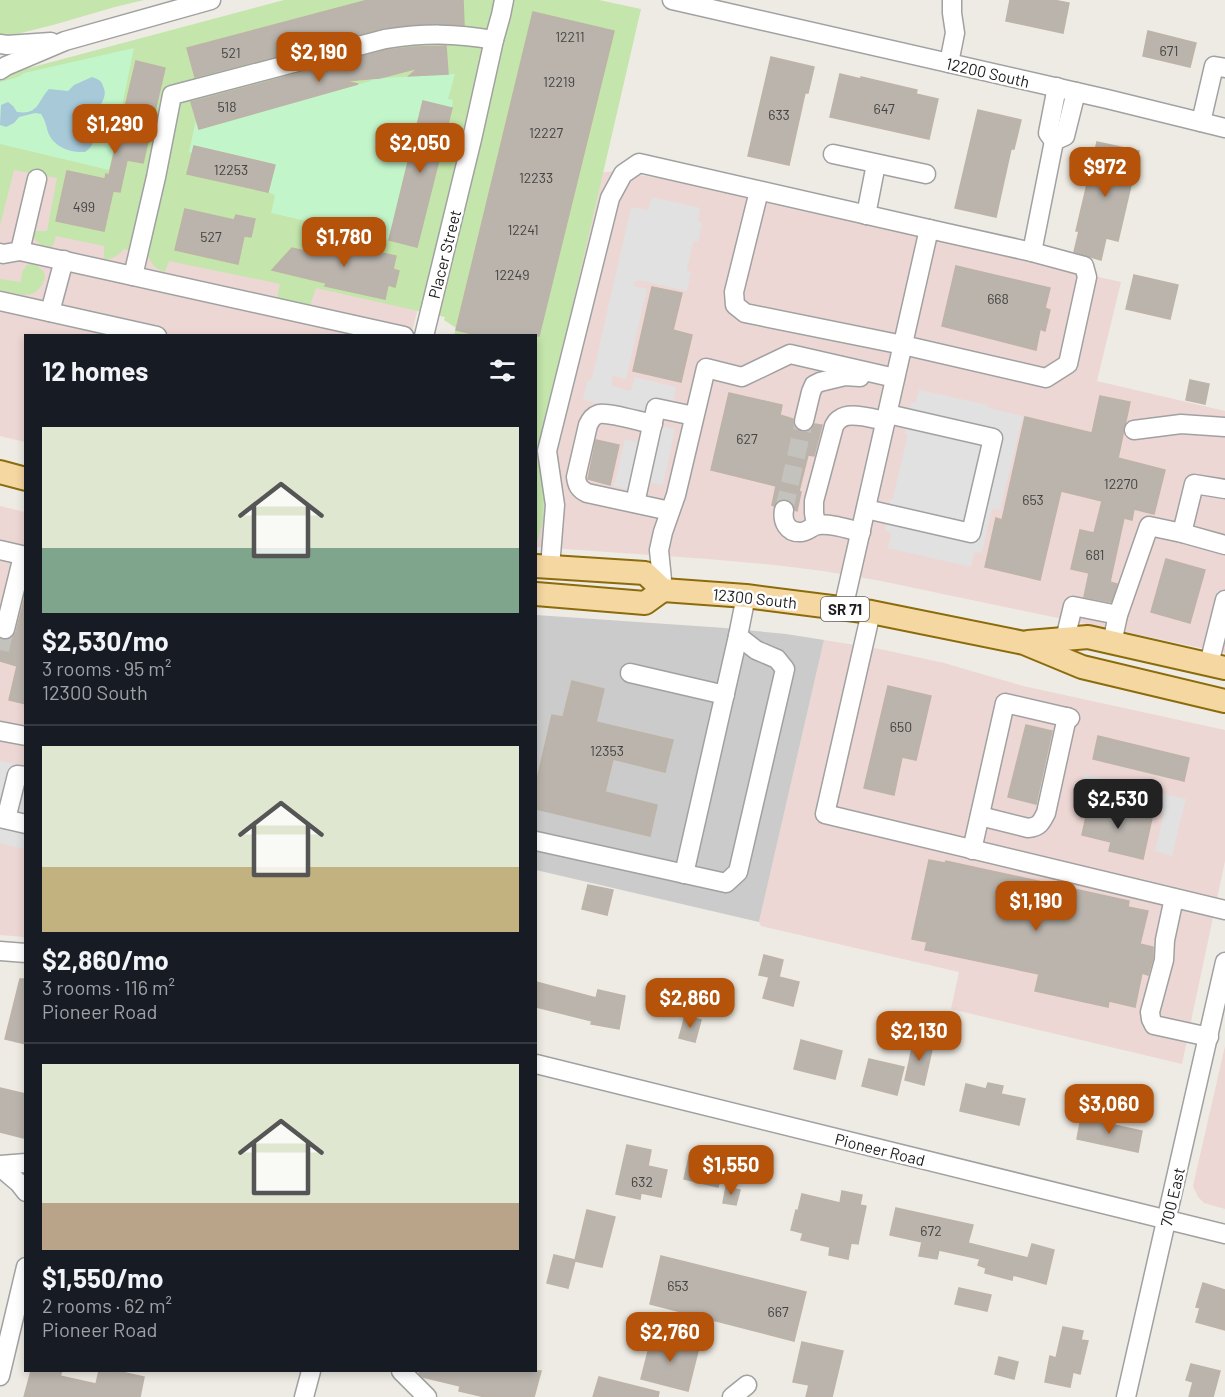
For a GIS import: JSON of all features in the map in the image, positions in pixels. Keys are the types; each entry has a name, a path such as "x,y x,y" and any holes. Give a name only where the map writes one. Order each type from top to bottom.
{"main road":[{"path":"0,472 24,478"},
{"path":"537,594 645,603 663,590 645,573 543,567"},
{"name":"12300 South","path":"663,590 871,612 1024,643 1082,667 1225,700"},
{"name":"12300 South","path":"1024,643 1088,637 1217,666"}],"street":[{"path":"0,70 65,41 211,0"},
{"name":"Placer Street","path":"415,334 472,139 504,0"},
{"name":"12200 South","path":"672,0 1057,87 1225,128"},
{"path":"949,63 956,33 952,0"},
{"path":"133,276 172,95 385,39 439,34 494,40"},
{"path":"0,44 65,41"},
{"path":"1201,122 1214,66 1225,68"},
{"path":"1032,252 1054,141 1048,133 1057,87"},
{"path":"1054,141 1065,136 1076,92"},
{"path":"833,154 926,174"},
{"path":"543,567 555,505 548,451 610,198 623,174 639,163 1032,252 1084,266 1087,277 1068,364 1046,378 903,345 745,313 735,305 734,292 759,191"},
{"path":"866,215 876,164"},
{"path":"20,251 37,179"},
{"path":"843,609 929,229"},
{"path":"0,253 20,251 410,334"},
{"path":"50,312 64,260"},
{"path":"0,301 148,334"},
{"path":"663,590 659,550 706,368 742,377 790,354 895,381"},
{"path":"804,421 811,392 820,382 849,375 895,381"},
{"path":"670,511 587,493 578,486 576,477 588,424 596,415 608,414 694,416"},
{"path":"816,525 814,501 834,426 839,419 848,415 887,417 993,438 971,533 866,509"},
{"path":"635,503 655,416"},
{"path":"1134,430 1181,424 1225,427"},
{"path":"1182,533 1194,484 1225,489"},
{"path":"784,510 786,526 802,533 816,525 861,532"},
{"path":"1112,643 1118,615 1149,526 1225,545"},
{"path":"0,550 24,556 5,629"},
{"path":"684,874 746,597"},
{"path":"1217,666 1225,600"},
{"path":"1065,639 1073,606 1118,615"},
{"path":"871,612 825,814 1225,910"},
{"path":"537,841 726,884 738,872 785,669 777,659 756,650 738,636"},
{"path":"630,673 725,695"},
{"path":"972,850 1005,703 1068,718 1042,822 1035,827 1028,828 980,816"},
{"path":"0,731 24,736"},
{"path":"24,776 17,775 3,819 24,824"},
{"path":"1174,898 1165,940 1164,960 1150,1012 1151,1019 1154,1024 1209,1037"},
{"path":"0,951 24,953"},
{"name":"700 East","path":"1126,1397 1222,987 1225,962"},
{"name":"Pioneer Road","path":"537,1064 1225,1234"},
{"path":"0,1166 24,1163"},
{"path":"0,1166 24,1189"},
{"path":"0,1376 24,1275"},
{"path":"304,1397 311,1372"},
{"path":"402,1372 427,1397"},
{"path":"732,1397 747,1385"}],"shaded area":[{"path":"0,138 431,256 412,334 24,334 24,442 0,436"},
{"path":"615,171 658,178 1121,282 1097,381 1225,411 1225,653 823,571 708,559 537,547 537,411 599,173"},
{"path":"652,197 700,208 698,221 702,223 698,242 693,243 687,269 691,272 687,291 639,280 634,282 634,286 647,289 626,379 614,376 612,386 631,391 635,377 676,387 671,421 665,419 663,425 675,429 663,485 652,483 648,484 648,490 628,490 614,486 625,439 637,442 639,440 643,413 583,400 587,381 592,378 631,207 648,210"},
{"path":"919,390 988,405 988,408 1023,416 1000,510 992,509 982,553 974,553 971,567 888,548 891,534 885,531 890,500 893,498 907,438 905,433 911,403 916,401"},
{"path":"0,506 24,512 24,937 0,935"},
{"path":"537,615 725,628 824,640 759,922 537,870"},
{"path":"824,640 944,663 1023,686 1225,730 1225,861 1182,1064 951,1009 959,972 761,926 759,922"},
{"path":"0,761 24,766 24,849 0,843"},
{"path":"1084,774 1186,799 1172,856 1155,851 1164,813 1080,793"},
{"path":"1225,1046 1225,1209 1204,1203 1193,1186"}],"green space":[{"path":"0,0 144,0 13,35 0,35"},
{"path":"284,0 599,0 641,9 542,437 540,471 544,499 543,521 537,542 537,334 454,334 456,328 444,320 445,317 316,288 310,305 277,298 280,284 169,261 165,272 154,266 148,255 124,249 113,258 104,259 104,246 56,236 53,246 44,246 33,237 33,231 47,231 57,178 14,170 0,226 0,78 14,72"},
{"path":"134,48 109,170 0,144 0,82 24,73"},
{"path":"380,51 383,78 455,74 448,99 453,100 452,108 423,101 407,164 436,171 433,182 404,176 389,240 271,213 275,195 268,192 274,164 194,146 192,153 189,152 196,120 200,129 263,111 255,82 268,80 276,107 371,81 364,54"},
{"path":"34,263 44,272 43,282 37,291 22,295 0,290 0,279 21,282 22,272 27,265"}],"water":[{"path":"92,77 101,82 105,94 94,117 92,144 85,152 68,150 54,142 41,114 35,113 19,117 6,127 0,125 1,105 8,102 17,112 30,112 49,89 68,91 74,85"}],"building":[{"path":"368,0 463,0 464,25 426,24 383,28 195,77 187,48"},
{"path":"1010,0 1053,0 1069,3 1063,33 1006,21"},
{"path":"533,12 614,31 539,336 537,334 473,334 456,330"},
{"path":"1148,31 1196,43 1190,67 1143,56"},
{"path":"446,46 448,74 409,76 418,68 380,78 345,81 358,84 199,129 191,102 387,50"},
{"path":"771,57 814,67 808,93 805,93 789,165 748,156"},
{"path":"136,61 165,68 143,163 127,160 120,192 113,191 104,231 56,221 67,171 105,179 106,174 109,175"},
{"path":"840,74 917,90 916,94 938,99 929,139 830,117"},
{"path":"423,101 452,108 417,247 389,240"},
{"path":"978,110 1021,120 1014,149 1011,149 996,217 955,208"},
{"path":"1097,142 1139,151 1118,241 1106,238 1101,260 1074,252 1079,231 1076,231"},
{"path":"194,146 275,165 268,192 187,174"},
{"path":"185,209 234,220 236,215 255,219 251,237 244,236 238,264 175,250"},
{"path":"331,237 348,241 347,245 396,256 393,269 399,271 395,287 388,285 385,299 325,286 326,283 272,270 292,248 327,256"},
{"path":"956,266 1050,288 1045,308 1050,310 1045,331 1040,329 1036,350 942,326"},
{"path":"1134,275 1178,285 1170,319 1126,309"},
{"path":"652,287 682,293 673,330 692,335 681,382 633,371"},
{"path":"1190,380 1209,384 1205,404 1186,400"},
{"path":"729,393 782,405 780,415 793,419 793,425 801,432 808,432 815,424 822,425 814,456 808,455 799,491 801,492 797,511 791,501 786,499 772,505 776,486 711,470"},
{"path":"1100,396 1130,402 1118,458 1165,470 1154,514 1134,509 1132,520 1124,518 1110,582 1117,584 1111,602 1084,597 1089,573 1071,569 1080,530 1094,533 1102,501 1061,491 1040,580 985,567 996,518 1002,520 1025,417 1092,433"},
{"path":"596,440 619,445 610,485 588,479"},
{"path":"1166,559 1205,570 1190,623 1151,612"},
{"path":"24,601 24,704 9,700 17,666 0,661 0,639 8,640 16,632"},
{"path":"572,681 604,689 596,722 673,740 665,772 613,759 605,792 657,805 650,836 537,809 537,780 552,715 563,717"},
{"path":"888,686 931,696 916,760 902,757 894,795 864,788"},
{"path":"1026,725 1052,731 1036,804 1008,797"},
{"path":"1098,736 1189,758 1184,781 1093,759"},
{"path":"1089,803 1152,818 1143,859 1109,851 1111,842 1082,835"},
{"path":"929,860 945,863 946,861 1129,901 1128,907 1148,911 1140,944 1153,947 1153,958 1148,975 1142,973 1135,1007 1109,1001 1108,1007 1035,991 1039,974 925,950 927,942 912,939"},
{"path":"588,885 613,890 607,915 582,909"},
{"path":"764,955 783,960 779,977 799,982 793,1006 763,998 769,977 759,975"},
{"path":"20,979 24,979 24,1044 5,1039"},
{"path":"537,982 596,998 598,990 625,996 619,1029 591,1024 592,1021 537,1007"},
{"path":"685,1016 701,1020 695,1042 679,1038"},
{"path":"801,1040 842,1051 835,1079 794,1069"},
{"path":"914,1040 933,1045 924,1085 905,1080"},
{"path":"869,1059 904,1067 897,1095 862,1086"},
{"path":"988,1083 1003,1086 1001,1094 1025,1099 1019,1125 960,1111 966,1084 986,1089"},
{"path":"0,1088 24,1094 24,1138 0,1132"},
{"path":"1081,1118 1142,1131 1138,1152 1077,1139"},
{"path":"627,1145 651,1150 648,1166 667,1170 661,1197 641,1193 640,1199 616,1194"},
{"path":"690,1153 710,1158 711,1154 725,1158 718,1187 684,1179"},
{"path":"726,1187 740,1190 736,1205 723,1203"},
{"path":"842,1191 862,1195 860,1205 866,1206 858,1244 851,1243 848,1259 829,1255 830,1247 801,1240 803,1233 791,1230 802,1194 840,1203"},
{"path":"896,1208 973,1225 968,1243 1028,1258 1032,1244 1054,1250 1046,1284 1013,1275 1012,1280 985,1273 986,1268 978,1265 980,1259 939,1250 937,1259 919,1256 922,1242 890,1235"},
{"path":"587,1210 615,1217 602,1267 575,1261 568,1288 547,1283 554,1255 575,1260"},
{"path":"661,1256 806,1292 794,1341 650,1304"},
{"path":"1203,1283 1225,1290 1225,1330 1196,1322 1200,1308 1196,1307"},
{"path":"959,1288 991,1295 987,1311 955,1304"},
{"path":"1063,1327 1083,1331 1081,1340 1088,1341 1080,1374 1073,1372 1070,1387 1045,1382 1050,1356 1056,1358"},
{"path":"652,1336 699,1347 688,1391 641,1379"},
{"path":"802,1342 843,1351 832,1397 806,1397 809,1385 793,1382"},
{"path":"999,1357 1018,1362 1014,1379 995,1374"},
{"path":"1191,1364 1220,1371 1213,1397 1189,1397 1193,1382 1186,1380"},
{"path":"541,1371 534,1397 485,1397 459,1391 460,1386 419,1374 420,1372"},
{"path":"31,1372 62,1372 60,1376 96,1384 99,1372 122,1372 144,1377 140,1397 24,1397"},
{"path":"599,1377 659,1392 658,1397 593,1397"}],"tunnel":[{"path":"784,510 804,421"},
{"path":"0,650 5,629"}]}
